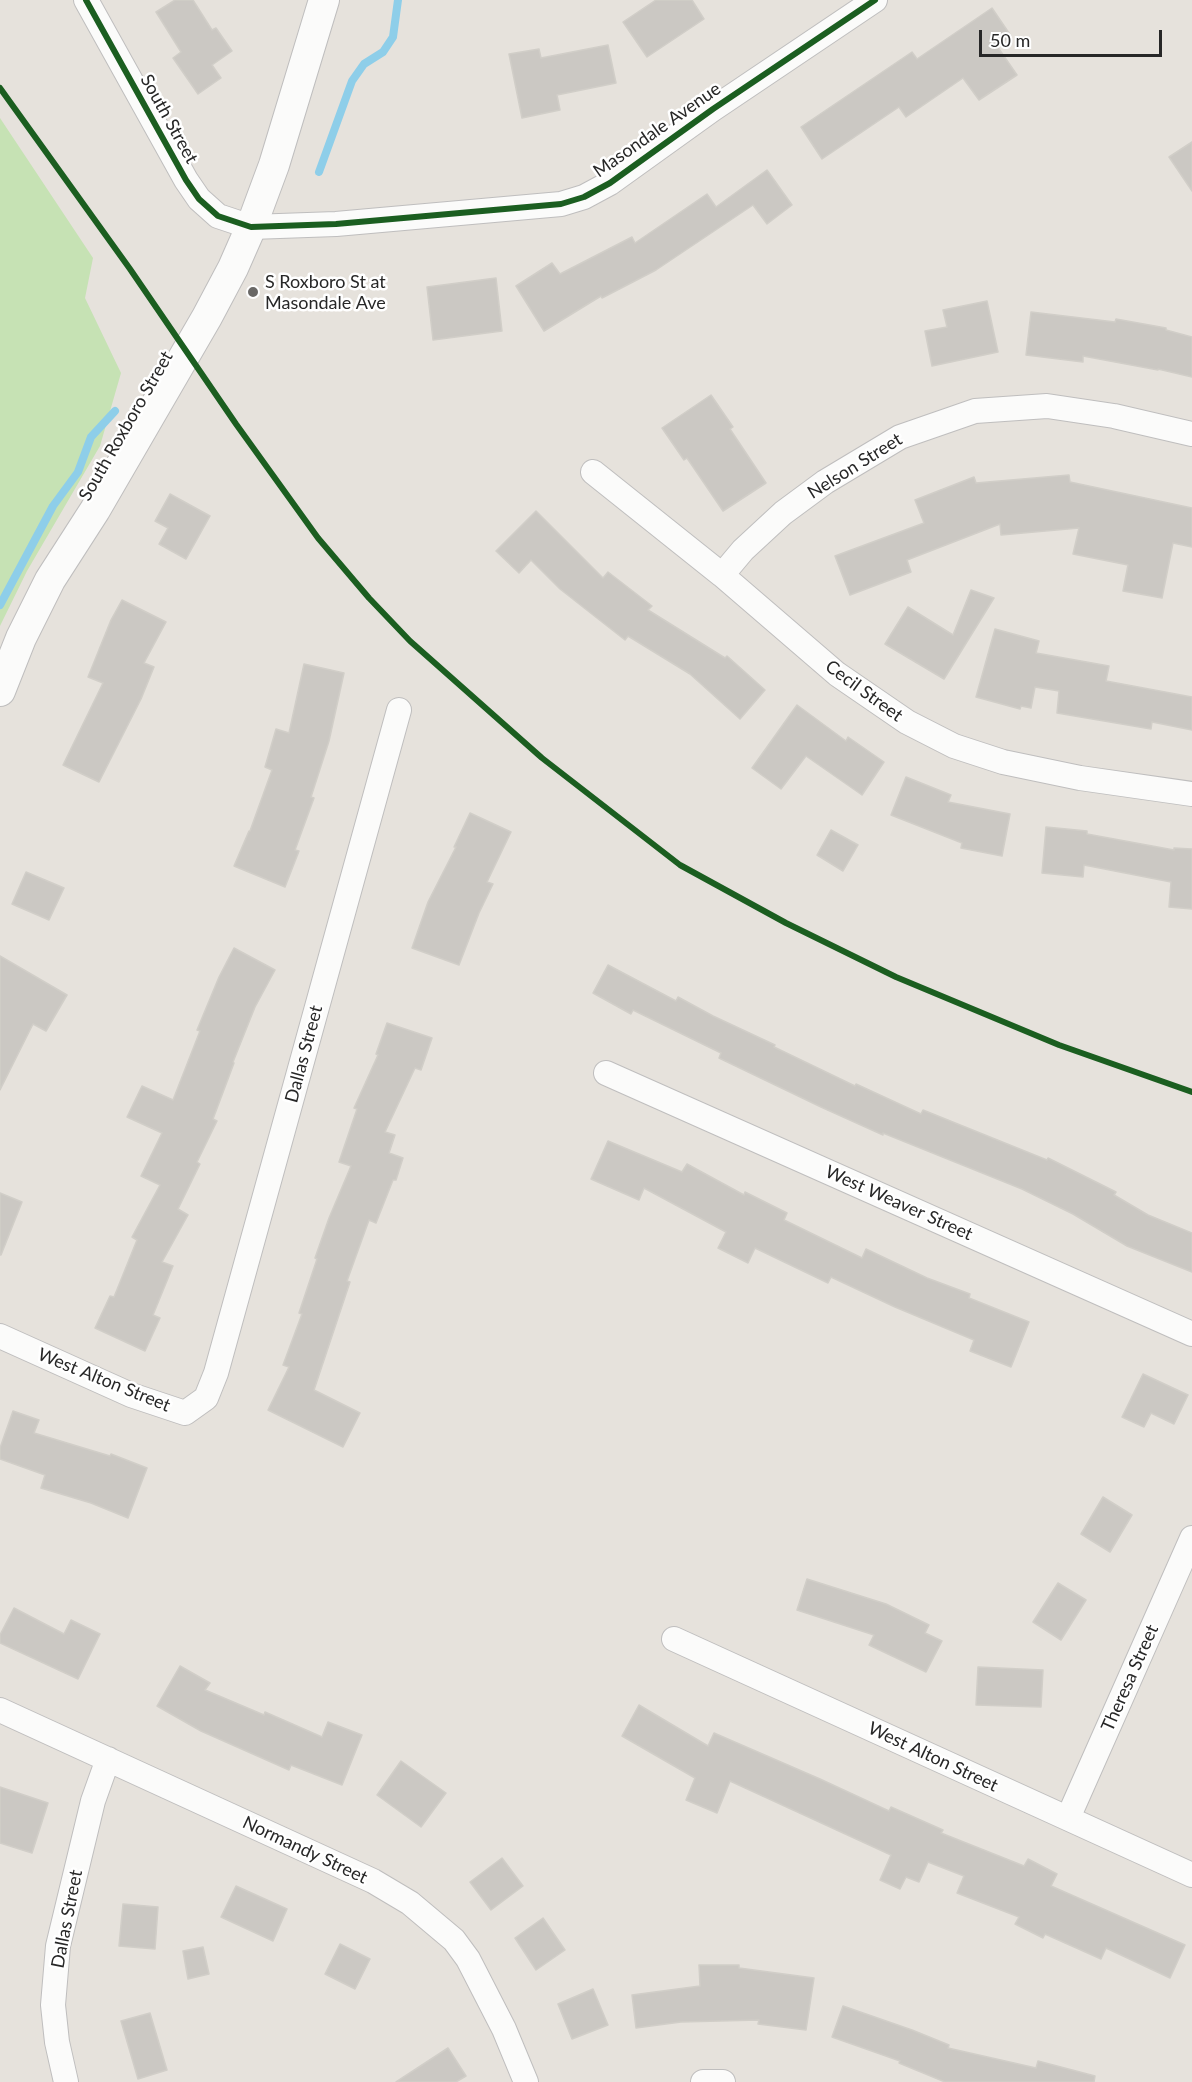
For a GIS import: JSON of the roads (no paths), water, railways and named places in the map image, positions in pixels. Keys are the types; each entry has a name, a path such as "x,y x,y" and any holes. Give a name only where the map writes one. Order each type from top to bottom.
{"street":[{"name":"South Street","path":"86,0 186,180 200,199 218,216 251,227"},
{"name":"South Roxboro Street","path":"0,691 21,638 50,580 95,510 233,268 274,165 324,0"},
{"name":"Masondale Avenue","path":"251,227 336,224 406,216 544,207 584,197 610,183 713,109 875,0"},
{"name":"Nelson Street","path":"722,574 743,550 783,513 825,482 900,436 975,411 1047,406 1114,416 1192,435"},
{"name":"Cecil Street","path":"593,472 722,574 837,674 907,722 954,746 1003,762 1080,778 1192,794"},
{"name":"Dallas Street","path":"206,1398 222,1350 399,710"},
{"name":"West Weaver Street","path":"606,1073 1192,1334"},
{"name":"West Alton Street","path":"0,1336 131,1395 184,1413 206,1398"},
{"name":"Theresa Street","path":"1068,1818 1192,1538"},
{"name":"West Alton Street","path":"674,1639 1192,1875"},
{"name":"Normandy Street","path":"0,1710 373,1881 410,1904 454,1940 468,1959 504,2029 525,2082"},
{"name":"Dallas Street","path":"66,2082 57,2042 53,2005 58,1946 93,1801 108,1759"},
{"path":"703,2082 723,2082"}],"waterway":[{"path":"319,172 352,81 364,64 383,52 393,37 398,0"},
{"path":"0,605 53,506 78,472 91,437 115,411"}],"place":[{"name":"S Roxboro St at Masondale Ave","path":"253,292"}]}
